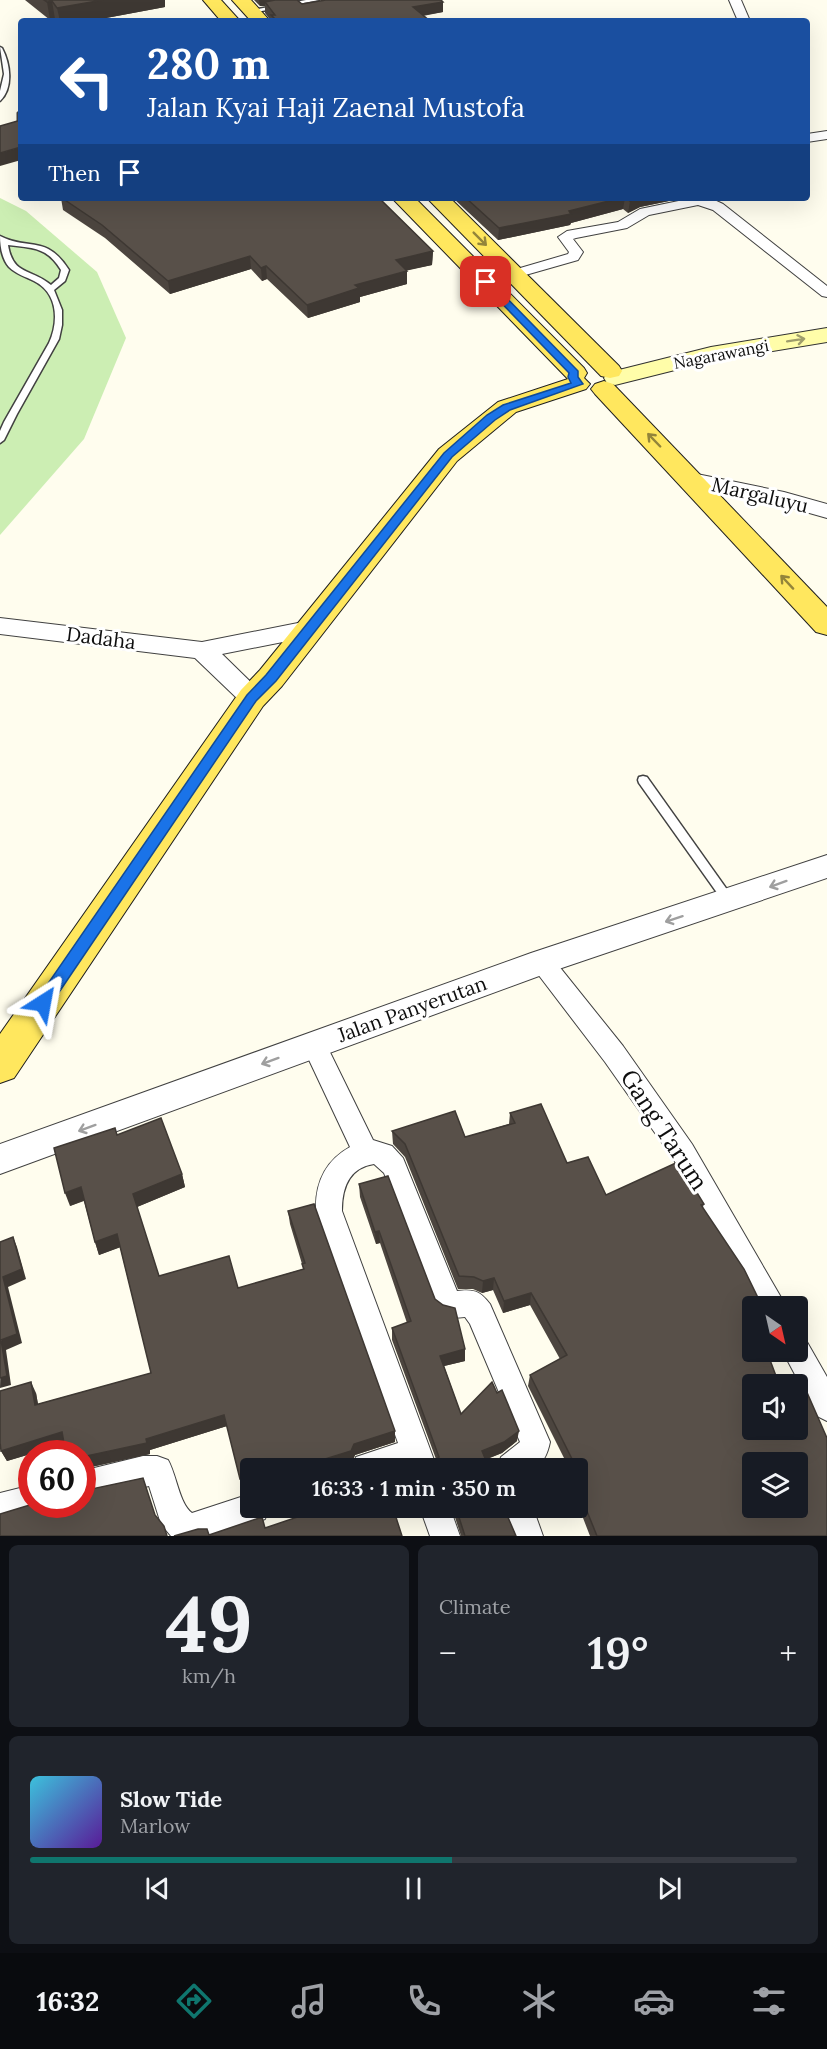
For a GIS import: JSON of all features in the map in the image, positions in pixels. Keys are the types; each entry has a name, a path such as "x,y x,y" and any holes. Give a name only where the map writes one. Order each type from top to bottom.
{"main road":[{"path":"212,0 228,18"},
{"path":"411,201 596,379 827,625"},
{"path":"441,201 515,274 596,379"},
{"name":"Nagarawangi","path":"596,379 711,354 827,334"},
{"path":"0,1066 252,698 271,678 448,455 491,417 507,407 596,379"}],"street":[{"path":"735,0 743,18"},
{"path":"810,138 827,135"},
{"path":"515,274 573,256 576,252 565,237 572,234 622,225 645,212 706,201 718,207 827,293"},
{"name":"Margaluyu","path":"692,480 784,499 827,511"},
{"name":"Dadaha","path":"0,626 202,650 308,629"},
{"path":"202,650 252,698"},
{"name":"Jalan Panyerutan","path":"0,1159 542,962 729,901 827,866"},
{"name":"Gang Tarum","path":"542,962 614,1054 683,1152 766,1296"},
{"path":"314,1045 366,1154"},
{"path":"418,1458 329,1211 328,1194 332,1181 343,1168 366,1154 381,1153 394,1166 449,1303 458,1305 472,1303 480,1314 535,1442 533,1451 524,1458"},
{"path":"803,1362 827,1406"},
{"path":"96,1483 143,1471 157,1471 162,1479 172,1516 182,1526 192,1529 240,1513"},
{"path":"0,1508 18,1504"},
{"path":"439,1518 445,1536"},
{"path":"522,1518 528,1536"}],"lane":[{"path":"251,10 315,0"},
{"path":"0,49 7,63 7,76 0,98"},
{"path":"0,440 4,421 54,342 59,324 56,300 51,289 15,270 5,258 2,240 45,248 56,254 64,270 62,279 51,289"},
{"path":"644,780 729,901"}],"green space":[{"path":"0,198 26,211 97,272 126,338 84,439 0,535"}],"building":[{"path":"44,0 103,0 57,8 52,1"},
{"path":"297,0 302,4 326,0 441,0 443,2 413,7 426,18 274,18 271,15 275,15 265,2"},
{"path":"18,121 18,148 0,153 0,126"},
{"path":"66,201 382,201 433,251 396,260 407,271 355,285 359,288 307,305 266,266 261,268 250,256 168,281 102,225"},
{"path":"469,201 609,201 569,211 571,214 499,228"},
{"path":"541,1104 567,1163 588,1157 606,1195 678,1162 704,1204 701,1205 744,1269 757,1296 742,1296 742,1362 771,1362 775,1374 742,1374 742,1440 808,1440 808,1395 827,1438 827,1536 597,1536 588,1514 588,1458 572,1458 530,1375 567,1355 531,1293 504,1301 494,1278 483,1281 474,1277 459,1276 405,1144 392,1131 455,1111 465,1137 515,1123 510,1113"},
{"path":"161,1118 182,1174 133,1194 159,1276 229,1256 238,1288 304,1269 302,1264 305,1263 288,1211 314,1204 395,1431 354,1444 351,1451 328,1458 240,1458 240,1479 224,1415 146,1439 147,1443 96,1454 96,1440 63,1440 62,1432 36,1440 18,1440 18,1446 1,1451 0,1391 31,1382 35,1405 151,1373 117,1234 95,1242 81,1187 65,1193 54,1148 115,1128 117,1135"},
{"path":"388,1176 435,1299 443,1305 455,1308 465,1349 440,1356 461,1414 492,1382 497,1393 502,1390 519,1431 504,1442 482,1451 485,1458 438,1458 392,1328 411,1321 379,1231 375,1232 359,1184"},
{"path":"13,1237 22,1269 3,1277 17,1334 1,1340 7,1376 0,1378 0,1242"},
{"path":"143,1478 155,1515 164,1526 167,1536 0,1536 0,1514 18,1509 18,1518 96,1518 96,1488"},
{"path":"259,1518 262,1518 265,1528 294,1518 396,1518 402,1536 174,1536 198,1529 207,1529 209,1535"},
{"path":"459,1518 508,1518 516,1536 465,1536"}],"route":[{"path":"43,1003 252,698 271,678 448,455 491,417 507,407 577,384 573,377 575,373 486,282"}]}
